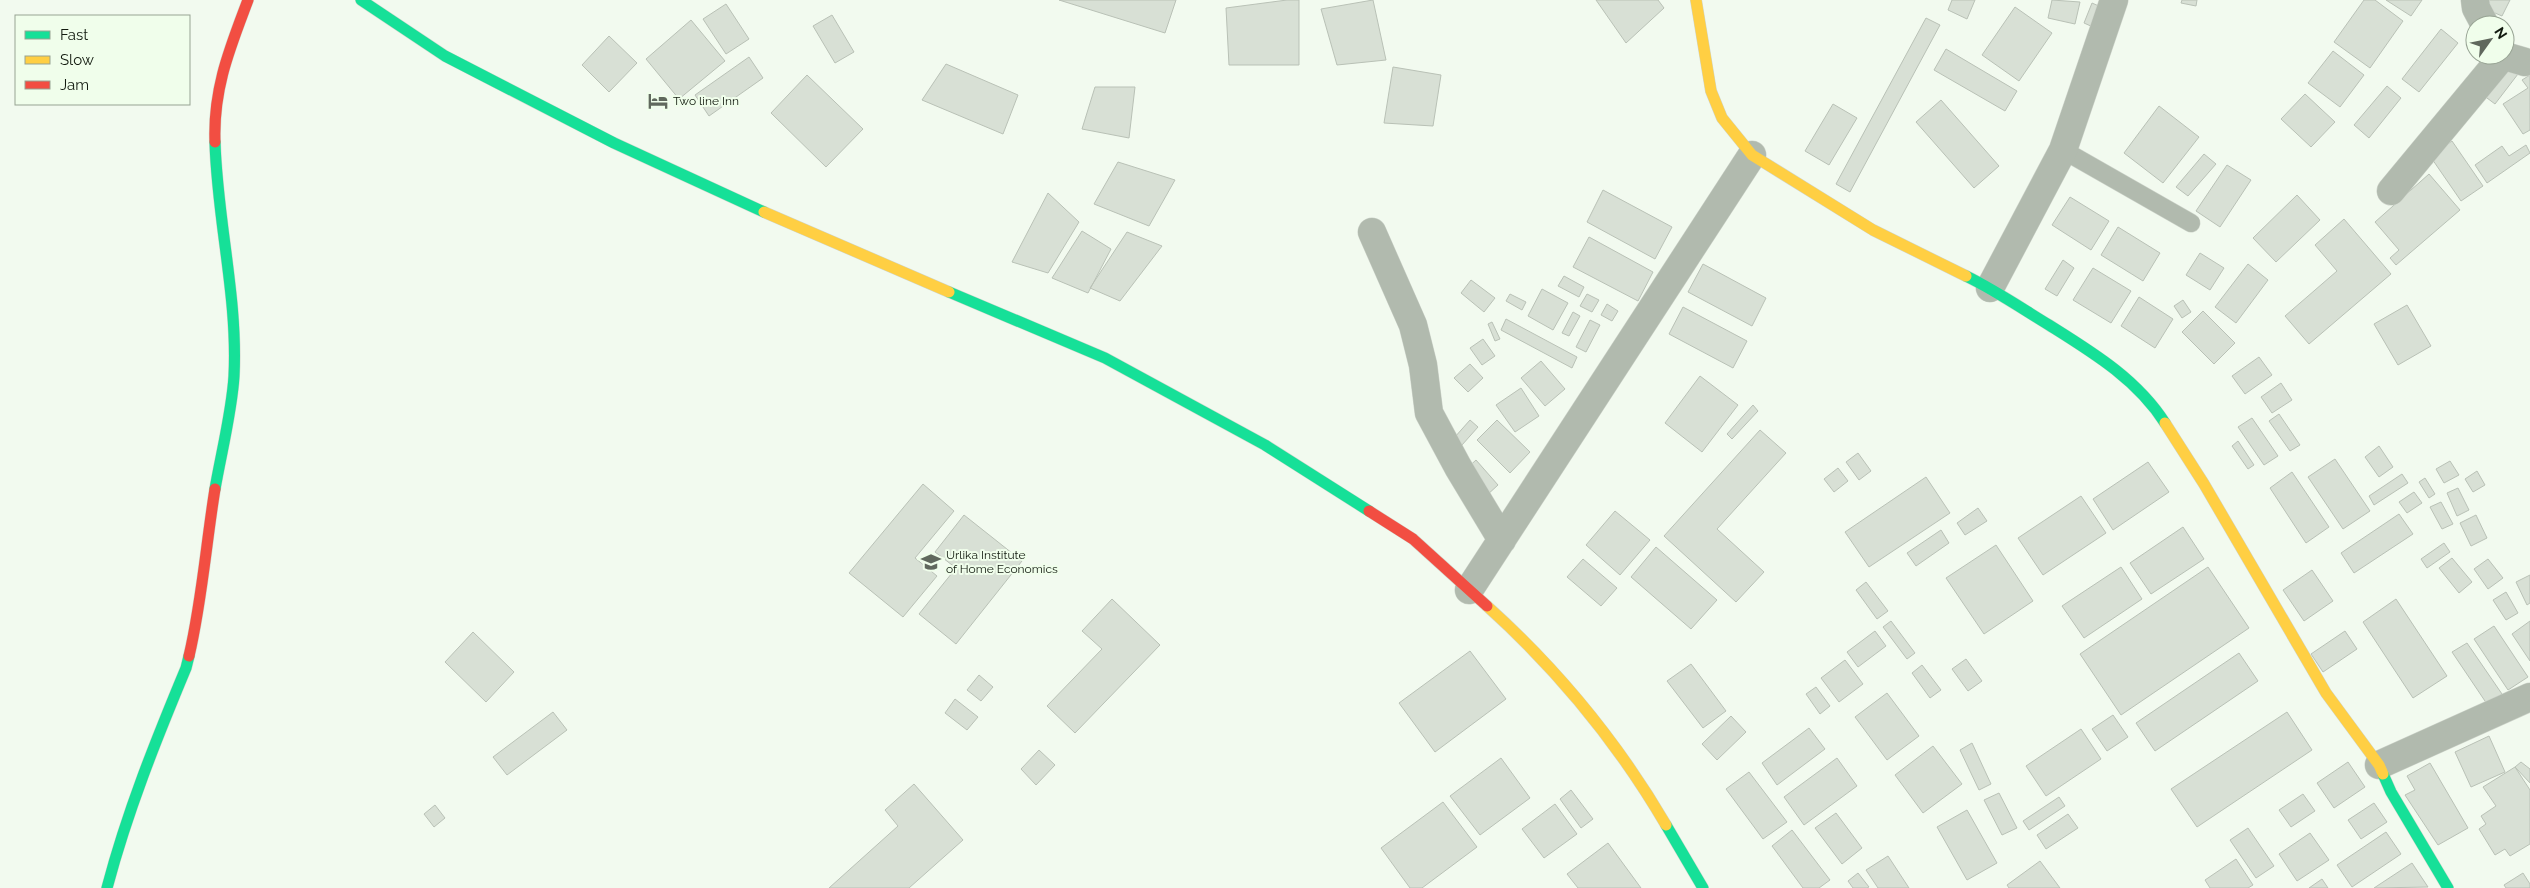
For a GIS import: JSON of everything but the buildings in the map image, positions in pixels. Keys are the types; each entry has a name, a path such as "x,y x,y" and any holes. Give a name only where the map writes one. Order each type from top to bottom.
{"street":[{"path":"107,888 121,836 152,751 186,668 197,623 204,557 234,377 230,274 216,184 214,125 222,69 248,0"},
{"path":"361,0 445,56 614,143 826,240 1105,358 1265,445 1413,539 1529,644 1588,712 1644,787 1703,888"},
{"path":"1696,0 1711,91 1722,118 1752,155 1873,230 1990,288 2095,354 2132,383 2154,405 2204,484 2326,693 2379,765 2392,792 2448,888"},
{"path":"1990,288 2063,150 2114,0"},
{"path":"2475,0 2480,15"},
{"path":"2391,191 2503,65"},
{"path":"1469,590 1752,155"},
{"path":"1372,232 1412,325 1422,365 1429,413 1458,467 1502,540"},
{"path":"2379,765 2530,696"}],"lane":[{"path":"2063,150 2191,223"}],"traffic: fast":[{"path":"361,0 445,56 614,143 764,212"},
{"path":"215,142 219,200 233,317 234,346 234,376 231,404 215,489"},
{"path":"1966,276 1998,293 2097,356 2141,393 2165,423"},
{"path":"949,292 1105,358 1265,445 1369,511"},
{"path":"107,888 133,804 189,656"},
{"path":"2383,774 2391,792 2448,888"},
{"path":"1666,825 1703,888"}],"traffic: slow":[{"path":"1696,0 1711,91 1722,118 1752,155 1873,230 1966,276"},
{"path":"764,212 949,292"},
{"path":"2165,423 2204,484 2326,693 2379,765 2383,774"},
{"path":"1487,606 1538,655 1585,708 1628,765 1666,825"}],"traffic: jam":[{"path":"215,142 215,122 220,86 229,52 248,0"},
{"path":"189,656 201,593 215,489"},
{"path":"1369,511 1413,539 1487,606"}],"place":[{"name":"Two line Inn","path":"658,101"},
{"name":"Urlika Institute of Home Economics","path":"931,562"}]}
